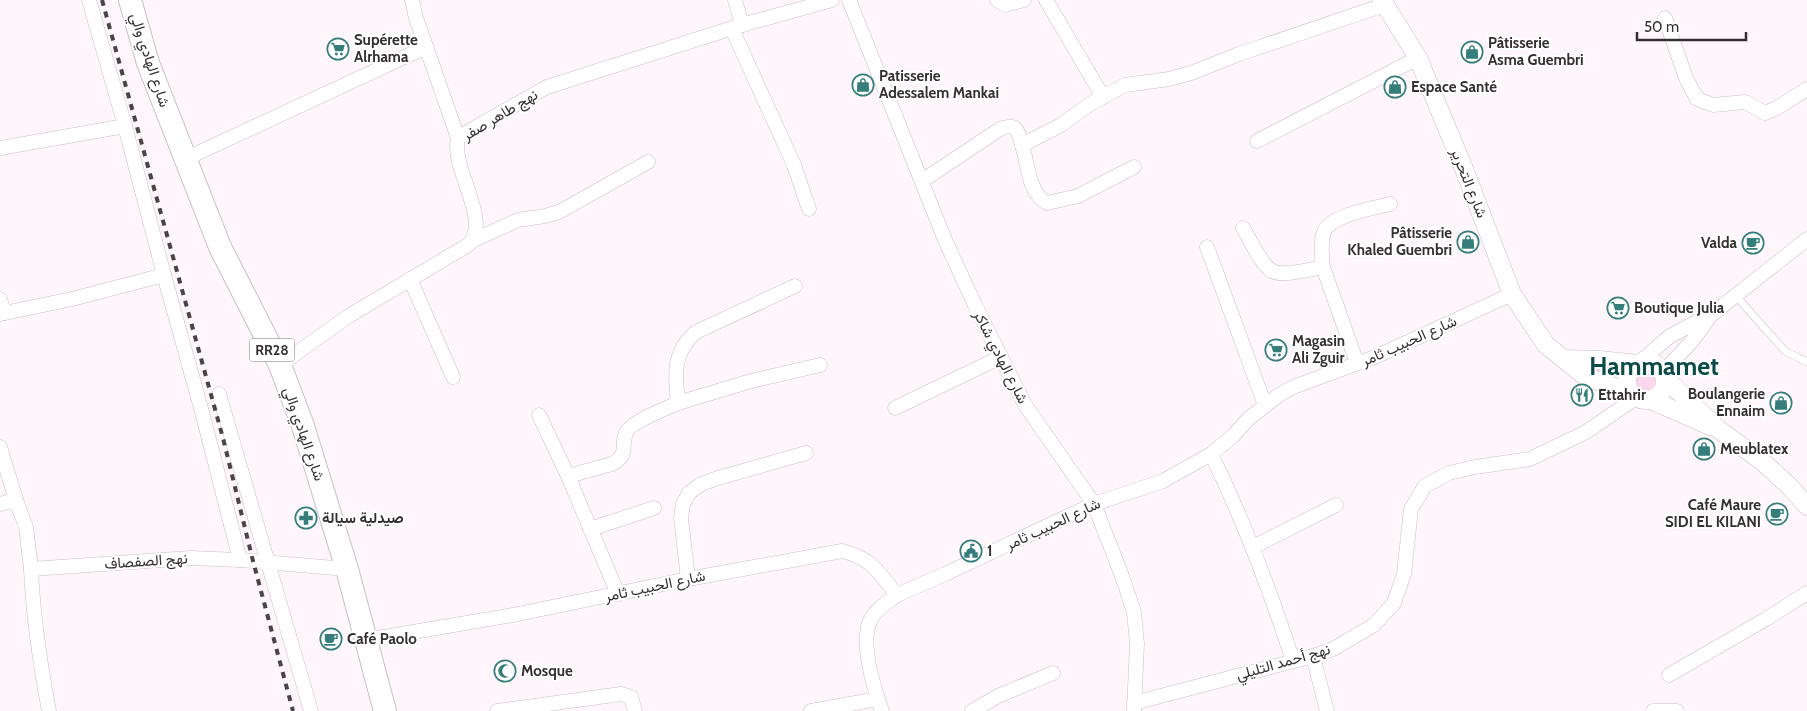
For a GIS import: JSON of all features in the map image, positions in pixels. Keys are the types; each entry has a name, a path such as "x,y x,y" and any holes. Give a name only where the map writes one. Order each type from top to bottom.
{"main road":[{"name":"شارع الهادي والي","path":"130,0 148,63 220,248 280,365 303,426 346,569 385,711"}],"street":[{"path":"89,0 125,126 240,560"},
{"path":"412,0 426,47 458,138"},
{"path":"735,0 737,27 794,165 809,209"},
{"name":"نهج طاهر صفر","path":"474,240 476,223 456,148 458,138 547,87 737,27 832,0"},
{"name":"شارع الهادي شاكر","path":"849,0 945,240 1001,357 1025,405 1094,504 1134,612 1137,644 1134,707"},
{"path":"997,0 1005,5 1024,0"},
{"path":"1046,0 1103,97"},
{"path":"1022,145 1061,125 1090,104 1128,84 1151,82 1191,73 1383,2"},
{"name":"شارع التحرير","path":"1383,2 1418,58 1464,169 1512,294 1546,345 1586,377 1718,429"},
{"path":"1665,18 1686,78 1697,99 1712,105 1745,102 1765,113 1777,108 1807,89"},
{"path":"185,159 426,47"},
{"path":"1257,141 1418,58"},
{"path":"0,148 125,126"},
{"path":"922,181 1000,129 1008,126 1016,129 1038,196 1047,203 1078,196 1134,167"},
{"path":"280,365 329,328 474,240 518,220 559,212 648,162"},
{"path":"1357,363 1323,267 1324,231 1336,219 1390,204"},
{"path":"1243,228 1265,265 1272,272 1283,273 1323,267"},
{"path":"1711,315 1664,375 1662,392 1639,397 1626,380 1628,374 1639,363 1670,336 1711,315 1807,240"},
{"path":"1207,248 1265,405"},
{"path":"0,299 2,314 72,299 164,275"},
{"path":"410,279 453,377"},
{"path":"678,404 676,379 679,352 687,340 696,332 795,286"},
{"name":"شارع الحبيب ثامر","path":"366,640 513,615 688,579 842,551 865,559 897,595 1094,504 1163,481 1211,454 1265,405 1294,387 1442,327 1512,294"},
{"path":"896,408 1001,357"},
{"path":"1564,359 1654,363 1718,429 1763,462 1807,506"},
{"path":"568,476 619,460 625,449 626,433 630,428 655,413 751,381 820,365"},
{"path":"219,394 311,711"},
{"name":"نهج أحمد التليلي","path":"1134,707 1313,656 1333,649 1374,625 1394,603 1404,574 1411,509 1424,486 1449,473 1530,459 1586,432 1639,397"},
{"path":"539,415 568,476 618,594"},
{"path":"0,448 26,527 32,569 33,612 49,711"},
{"path":"688,579 682,518 683,504 689,493 701,484 709,481 806,453"},
{"path":"1211,454 1236,505 1253,547 1271,592 1294,661"},
{"path":"0,504 16,500"},
{"path":"1253,547 1336,505"},
{"path":"590,528 654,508"},
{"name":"نهج الصفصاف","path":"32,569 190,558 240,560 346,569"},
{"path":"1668,675 1766,619 1807,593"},
{"path":"811,711 880,705 867,652 867,634 872,618 897,595"},
{"path":"1313,656 1327,711"},
{"path":"972,711 998,696 1053,673"},
{"path":"497,711 622,694 631,698 634,711"},
{"path":"1653,711 1677,711"}],"lane":[{"path":"1735,295 1785,352 1807,362"}],"shaded area":[{"path":"1586,365 1618,369 1615,383 1585,369"},
{"path":"1646,370 1651,371 1657,377 1657,387 1651,393 1646,394 1641,393 1635,387 1634,382 1635,377 1641,371"}],"railway":[{"path":"102,0 223,438 293,711"}],"place":[{"name":"Supérette Alrhama","path":"338,49"},
{"name":"Pâtisserie Asma Guembri","path":"1472,52"},
{"name":"Patisserie Adessalem Mankai","path":"863,85"},
{"name":"Espace Santé","path":"1395,87"},
{"name":"Pâtisserie Khaled Guembri","path":"1468,242"},
{"name":"Valda","path":"1753,243"},
{"name":"Boutique Julia","path":"1618,308"},
{"name":"Magasin Ali Zguir","path":"1276,350"},
{"name":"Ettahrir","path":"1582,395"},
{"name":"Boulangerie Ennaim","path":"1781,403"},
{"name":"Meublatex","path":"1704,449"},
{"name":"Café Maure SIDI EL KILANI","path":"1777,514"},
{"name":"صيدلية سيالة","path":"306,518"},
{"name":"1","path":"971,551"},
{"name":"Café Paolo","path":"331,639"},
{"name":"Mosque","path":"505,671"}],"district":[{"name":"Hammamet","path":"1654,366"}]}
